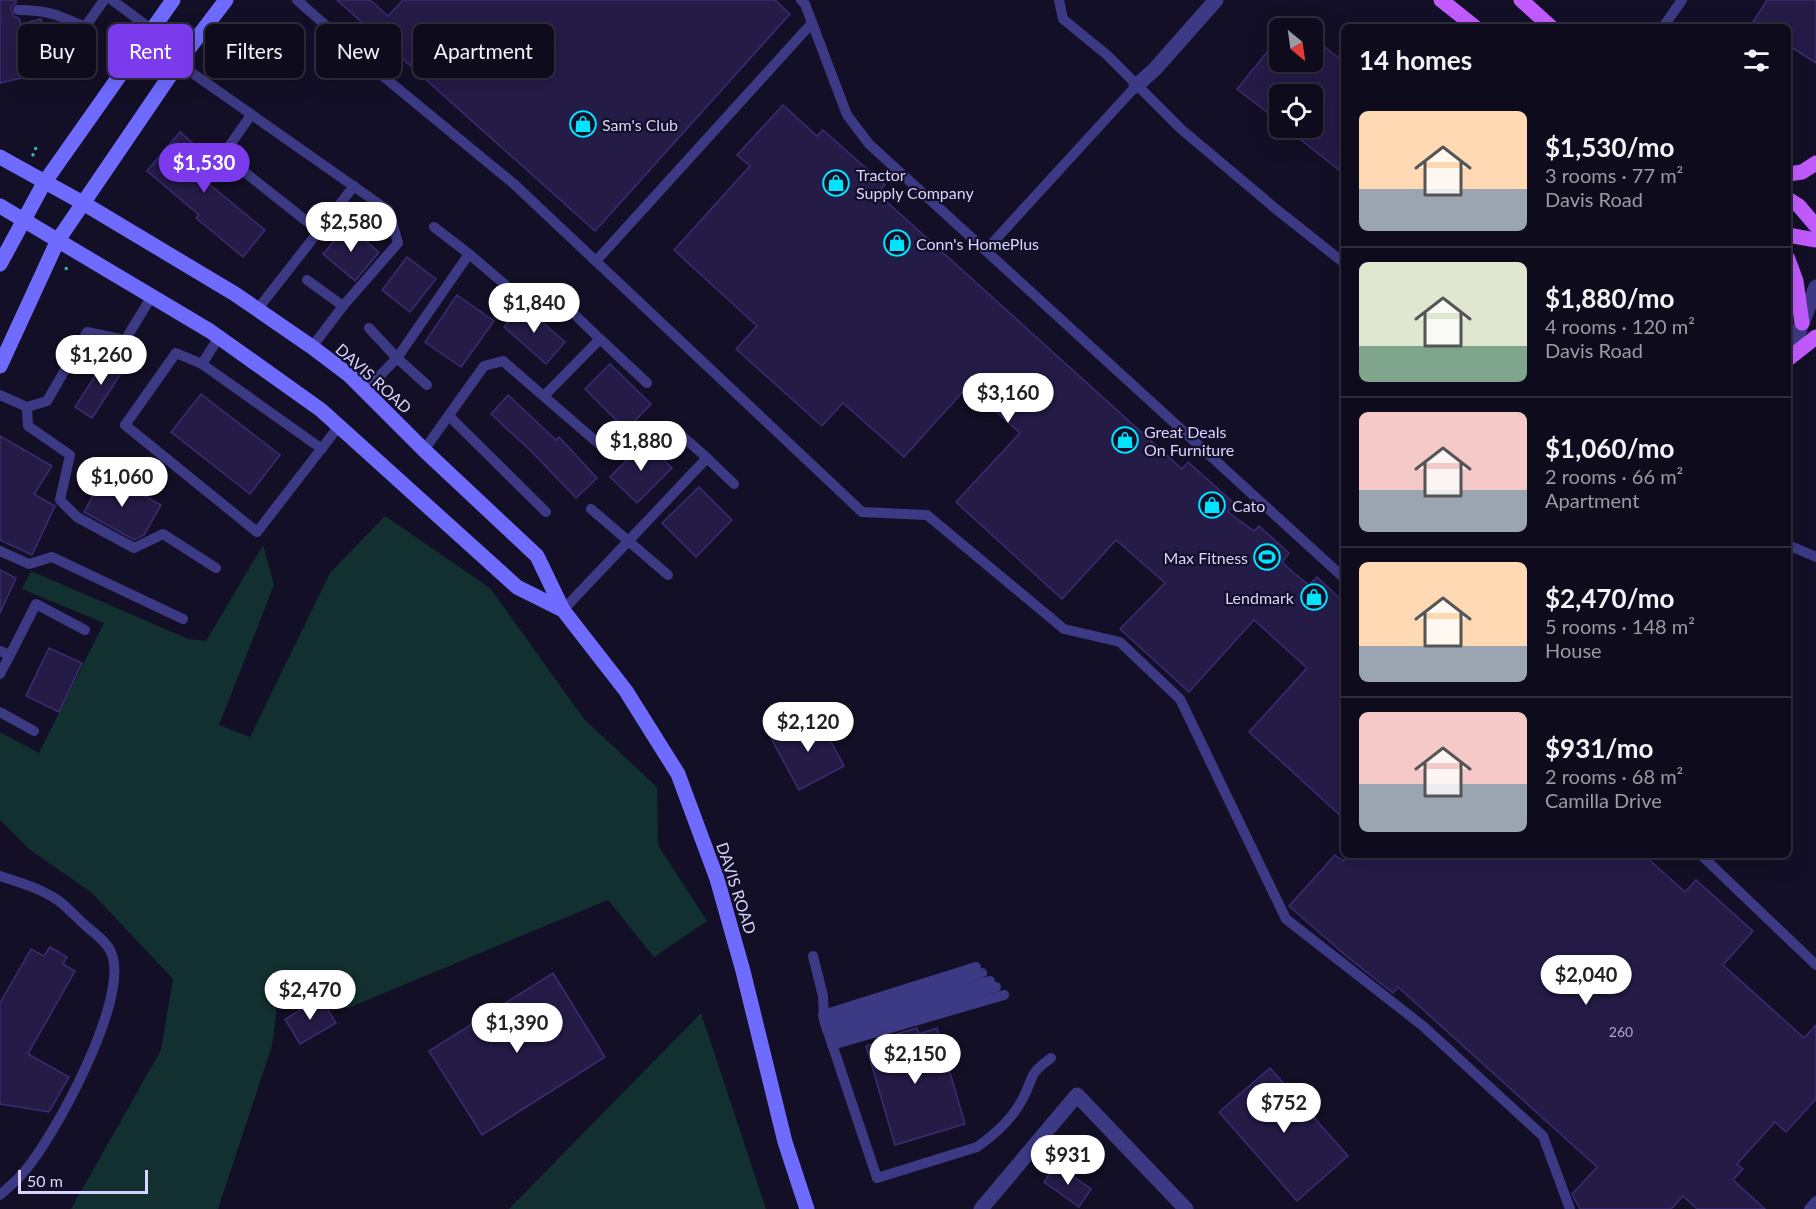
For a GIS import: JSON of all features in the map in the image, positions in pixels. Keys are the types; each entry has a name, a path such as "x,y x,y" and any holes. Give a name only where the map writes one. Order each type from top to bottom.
{"main road":[{"path":"155,24 173,0"},
{"path":"193,43 226,0"},
{"path":"1441,0 1471,24"},
{"path":"1521,0 1548,24"},
{"path":"0,264 44,183 117,78"},
{"path":"0,366 58,240 168,78"},
{"name":"DAVIS ROAD","path":"0,158 83,203 235,294 312,347 349,375 424,450 537,556 563,610 626,692 678,774 717,879 744,971 785,1142 807,1209"},
{"path":"1791,174 1802,172 1816,163"},
{"path":"1791,201 1799,206 1816,226"},
{"name":"DAVIS ROAD","path":"0,206 219,337 321,410 517,587 563,610"},
{"path":"1791,236 1816,240"},
{"path":"1791,267 1796,281 1802,323"},
{"path":"1791,357 1816,338"}],"street":[{"path":"1136,86 1155,69 1216,0"},
{"path":"1791,343 1802,323 1816,287"},
{"path":"981,1209 1077,1095 1186,1209"}],"lane":[{"path":"86,24 104,0"},
{"path":"112,0 144,24"},
{"path":"297,0 384,77 514,184 862,512 927,515 1064,629 1120,642 1179,699 1286,919 1424,1026 1543,1136 1570,1209"},
{"path":"801,0 805,4 846,116 869,144 1341,575"},
{"path":"1059,0 1063,19 1107,55 1189,136 1341,261"},
{"path":"1665,24 1682,0"},
{"path":"18,10 41,10 55,13 78,24"},
{"path":"596,261 812,23"},
{"path":"193,74 388,211 398,243 343,306 312,347"},
{"path":"986,250 1136,86"},
{"path":"251,115 223,155 319,231"},
{"path":"257,310 354,186"},
{"path":"434,226 508,287"},
{"path":"365,391 397,358 469,254"},
{"path":"307,280 343,306"},
{"path":"0,395 27,407 47,401 87,332 125,340 152,296"},
{"path":"573,313 647,383"},
{"path":"369,328 427,385"},
{"path":"202,364 219,337"},
{"path":"544,396 600,339"},
{"path":"322,449 202,364 176,353 125,424 257,532 322,449 339,426"},
{"path":"424,450 484,366 503,361 599,444"},
{"path":"27,407 28,426 70,455 60,500 77,517 134,548 163,534 216,568"},
{"path":"449,416 546,512"},
{"path":"681,435 734,484"},
{"path":"563,610 707,458"},
{"path":"591,509 668,575"},
{"path":"1791,546 1816,557"},
{"path":"0,551 29,564 52,556 183,619"},
{"path":"0,674 5,653 36,604 85,630"},
{"path":"0,712 34,731"},
{"path":"1704,858 1816,965"},
{"path":"0,876 25,884 57,900 103,939 111,953 115,970 107,1015 80,1081 24,1173 0,1196"},
{"path":"813,956 823,996 827,1030 877,1178 977,1148 1013,1113 1023,1099 1033,1073 1051,1058"},
{"path":"827,1030 990,981"},
{"path":"827,1030 990,981"},
{"path":"827,1030 990,981"},
{"path":"1809,1209 1816,1201"}],"path":[{"path":"30,160 35,152 35,144"},
{"path":"35,152 45,157"},
{"path":"66,267 67,273"}],"green space":[{"path":"385,516 490,588 584,719 657,787 658,845 707,921 654,957 608,900 348,1008 280,982 272,1046 218,1209 71,1209 161,1050 173,979 92,893 29,849 0,820 0,732 39,753 104,623 22,589 31,571 188,639 206,641 263,545 274,585 219,725 250,737 330,573"},
{"path":"701,1013 766,1209 509,1209"}],"building":[{"path":"0,0 16,0 11,10 14,16 19,18 21,24 18,24 18,78 22,78 0,83"},
{"name":"Sam's Club","path":"337,0 370,0 388,16 403,0 775,0 790,14 595,231 424,78 554,78 554,24 413,24 413,68 401,57 401,24 364,24"},
{"path":"1767,0 1816,0 1816,63 1791,47 1791,24 1756,24 1753,22"},
{"path":"41,19 41,24 21,24"},
{"path":"1323,46 1341,60 1341,172 1299,138 1323,138 1323,84 1269,84 1269,114 1237,89 1269,50 1269,72 1323,72"},
{"path":"783,105 817,136 823,130 885,185 877,193 1182,469 1188,462 1235,504 1228,512 1254,531 1259,526 1289,553 1282,562 1295,574 1309,585 1317,577 1341,599 1341,816 1249,732 1307,668 1254,620 1189,692 1120,629 1165,583 1116,540 1062,599 956,502 1020,433 968,386 904,457 843,403 822,426 736,349 757,326 674,250 750,166 737,155"},
{"path":"180,132 216,163 203,179 265,230 243,257 196,218 199,215 147,171"},
{"path":"347,226 379,252 355,281 323,254"},
{"path":"407,257 436,279 410,312 382,290"},
{"path":"457,295 494,321 461,367 425,342"},
{"path":"523,305 565,342 546,364 504,327"},
{"path":"109,354 126,366 92,418 75,407"},
{"path":"610,364 651,404 626,430 585,389"},
{"path":"201,394 280,455 250,494 171,432"},
{"path":"508,395 556,440 559,437 597,478 576,498 491,414"},
{"path":"0,436 52,466 34,494 55,506 32,555 0,540"},
{"path":"645,442 672,468 637,503 610,477"},
{"path":"105,474 161,505 144,535 134,540 84,512"},
{"path":"699,487 732,520 696,557 662,523"},
{"path":"0,570 16,578 0,613"},
{"path":"49,648 82,663 59,712 26,696"},
{"path":"817,716 844,766 799,790 772,740"},
{"path":"1335,855 1343,861 1346,858 1647,858 1685,892 1696,880 1753,931 1723,965 1804,1038 1816,1025 1816,1099 1786,1132 1775,1122 1737,1164 1743,1169 1733,1180 1765,1209 1697,1209 1683,1196 1671,1209 1580,1209 1572,1194 1597,1167 1398,987 1393,993 1289,906"},
{"path":"50,947 67,957 63,964 75,971 28,1054 69,1077 49,1112 0,1104 0,1003 31,949 44,956"},
{"path":"553,973 605,1057 482,1135 429,1051"},
{"path":"321,998 336,1023 300,1044 285,1019"},
{"path":"917,1028 919,1034 937,1028 965,1124 895,1145 866,1046 886,1040 886,1037"},
{"path":"1270,1068 1348,1156 1297,1201 1219,1112"},
{"path":"1056,1164 1091,1189 1079,1207 1044,1182"}],"place":[{"name":"Sam's Club","path":"583,124"},
{"name":"Tractor Supply Company","path":"836,183"},
{"name":"Conn's HomePlus","path":"897,243"},
{"name":"Great Deals On Furniture","path":"1125,440"},
{"name":"Cato","path":"1212,505"},
{"name":"Max Fitness","path":"1267,557"},
{"name":"Lendmark","path":"1314,597"}]}
